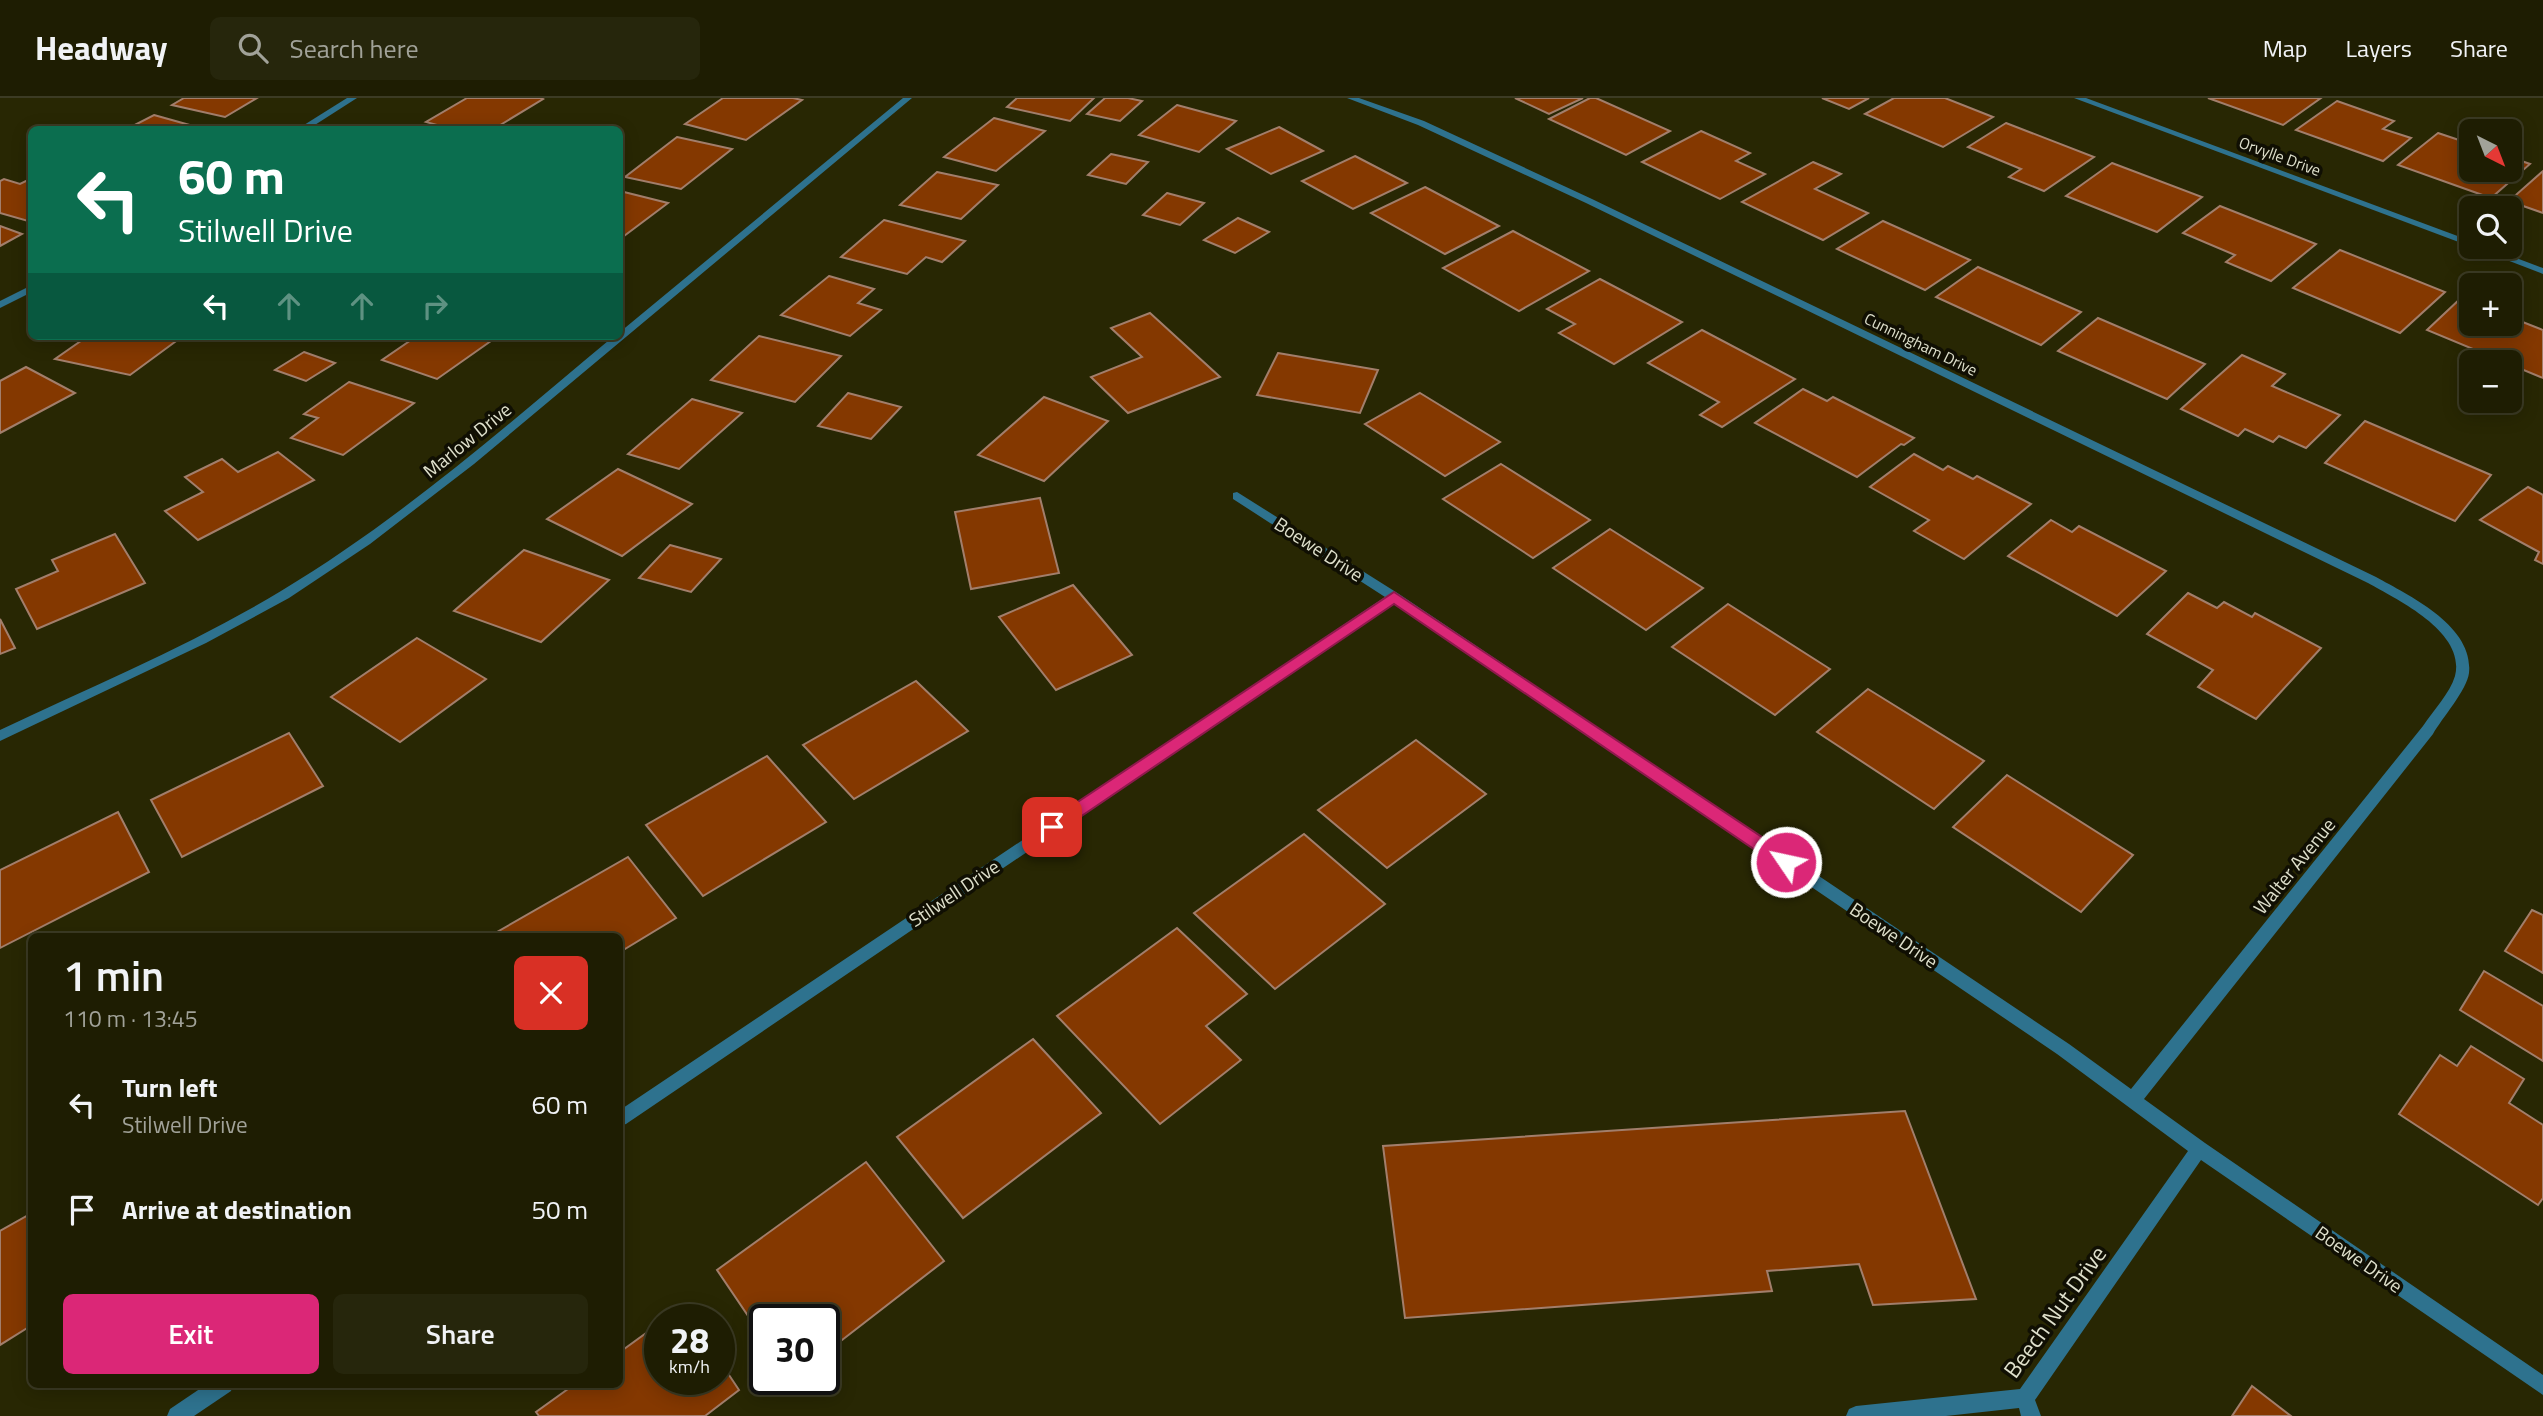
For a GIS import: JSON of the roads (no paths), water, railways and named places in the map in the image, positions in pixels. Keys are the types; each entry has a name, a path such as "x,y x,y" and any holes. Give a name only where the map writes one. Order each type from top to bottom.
{"street":[{"path":"307,126 353,98"},
{"name":"Marlow Drive","path":"623,334 908,98"},
{"name":"Cunningham Drive","path":"1351,98 1421,123 1588,201 2372,580 2431,613 2459,648"},
{"name":"Orvylle Drive","path":"2078,98 2459,240"},
{"path":"2510,259 2543,271"},
{"path":"0,305 28,290"},
{"name":"Marlow Drive","path":"0,736 213,633 285,595 366,541 470,461 616,340"},
{"name":"Boewe Drive","path":"1237,496 1394,597 2133,1099 2199,1149 2543,1386"},
{"name":"Stilwell Drive","path":"623,1117 1394,597"},
{"name":"Walter Avenue","path":"2133,1099 2428,730 2462,675 2459,648"},
{"name":"Beech Nut Drive","path":"1856,1416 2028,1407 2199,1149"},
{"path":"177,1416 218,1388"}]}
